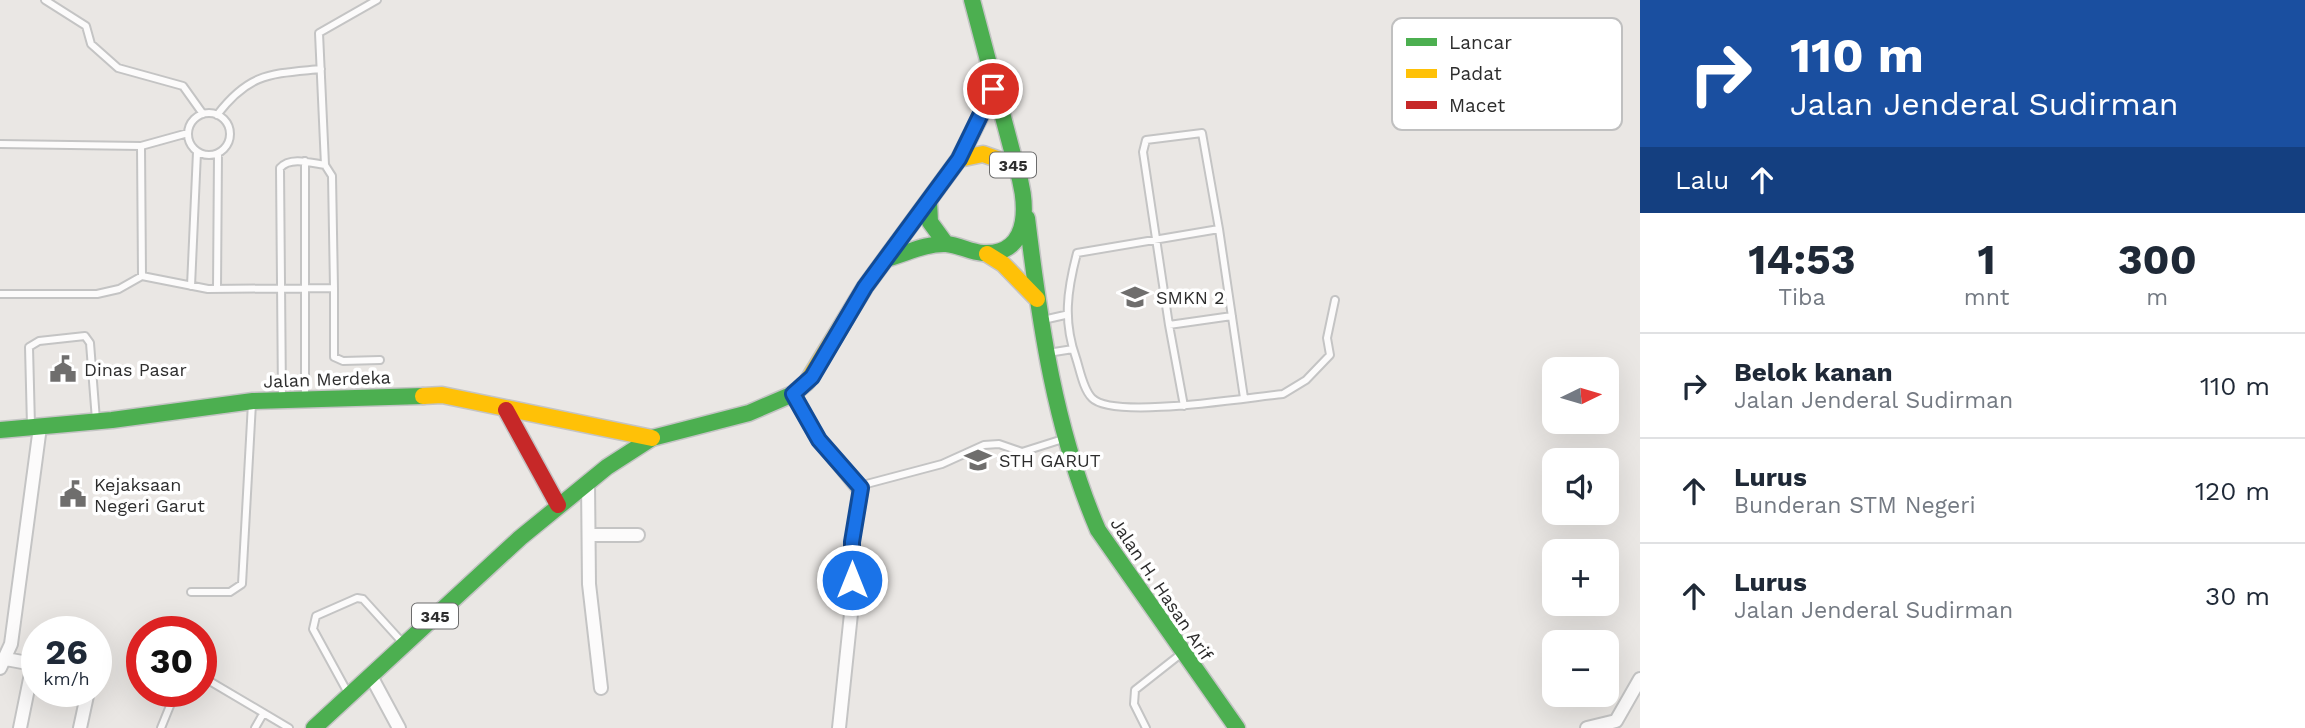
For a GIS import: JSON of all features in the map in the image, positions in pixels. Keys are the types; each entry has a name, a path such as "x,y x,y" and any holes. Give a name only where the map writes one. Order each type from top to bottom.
{"main road":[{"path":"972,0 993,89"},
{"name":"345","path":"993,89 1027,200 1027,218"},
{"name":"345","path":"314,728 403,644 558,505 588,482 652,438 749,413 793,394 812,377 865,287 889,258 959,159 993,89"},
{"name":"345","path":"959,159 983,154 1016,166"},
{"path":"929,201 930,222 946,244"},
{"path":"987,254 1010,243 1027,218"},
{"name":"Jalan H. Hasan Arif","path":"1027,218 1047,353 1064,439 1077,484 1098,530 1237,728"},
{"path":"889,258 946,244 987,254 1003,264 1037,299"},
{"name":"Jalan Merdeka","path":"0,430 253,401 442,395 652,438"},
{"path":"506,410 558,505"}],"street":[{"path":"793,394 819,440 859,486 862,495 852,542 849,654 839,728"},
{"path":"21,664 3,664 36,427"},
{"path":"588,482 589,584 601,688"},
{"path":"589,535 638,535"},
{"path":"371,676 400,728"},
{"path":"1587,728 1616,721 1640,679"},
{"path":"20,728 25,707"},
{"path":"80,728 85,707"}],"lane":[{"path":"45,0 86,26 91,44 118,68 183,86 203,114"},
{"path":"377,0 319,33 326,165 332,176 334,357 343,361 380,360"},
{"path":"217,115 235,92 267,75 321,69"},
{"path":"203,114 217,115 228,125 230,136 227,146 218,154 208,156 197,152 190,145 188,134 191,123 203,114"},
{"path":"1184,406 1155,239 1144,142 1196,131 1203,134 1244,398"},
{"path":"0,144 141,146 188,134"},
{"path":"141,146 142,276"},
{"path":"191,286 197,152"},
{"path":"217,289 218,154"},
{"path":"282,400 280,168 286,163 305,161 326,165"},
{"path":"305,161 305,398"},
{"path":"1219,229 1077,253 1065,315 1073,349 1088,392 1094,400 1148,408 1283,394 1295,389 1330,355 1327,338 1335,300"},
{"path":"0,295 97,295 118,289 142,276 217,289 334,288"},
{"path":"1041,320 1065,315"},
{"path":"1169,325 1232,316"},
{"path":"36,427 29,347 39,341 74,337 85,336 90,343 96,421"},
{"path":"1047,353 1073,349"},
{"path":"191,592 230,592 242,584 253,401"},
{"path":"859,486 942,464 984,445 999,444 1021,452 1064,439"},
{"path":"349,694 313,629 317,616 357,598 363,599 403,644"},
{"path":"1146,728 1133,704 1133,693 1182,653"},
{"path":"217,686 289,728"},
{"path":"161,728 170,707"},
{"path":"255,728 263,713"}],"traffic: fast":[{"path":"972,0 1016,166"},
{"path":"889,258 939,244 983,253 1000,251 1011,245 1019,235 1023,222 1023,193 1016,166 1000,160"},
{"path":"929,201 930,222 946,244"},
{"path":"1027,218 1051,377 1071,454 1098,530 1237,728"},
{"path":"314,728 520,538 607,467 652,438 749,413 793,394 807,382"},
{"path":"0,430 112,420 253,401 423,396"}],"traffic: slow":[{"path":"807,382 865,287 959,159 983,154 1000,160"},
{"path":"987,254 1003,264 1037,299"},
{"path":"423,396 442,395 652,438"}],"traffic: jam":[{"path":"959,159 994,89"},
{"path":"506,410 558,505"}],"place":[{"name":"SMKN 2","path":"1135,297"},
{"name":"Dinas Pasar","path":"63,369"},
{"name":"STH GARUT","path":"978,460"},
{"name":"Kejaksaan Negeri Garut","path":"73,494"}],"route":[{"path":"852,580 852,542 862,495 861,488 819,440 793,394 812,377 865,287 919,216 936,186 959,159 993,89"}]}
